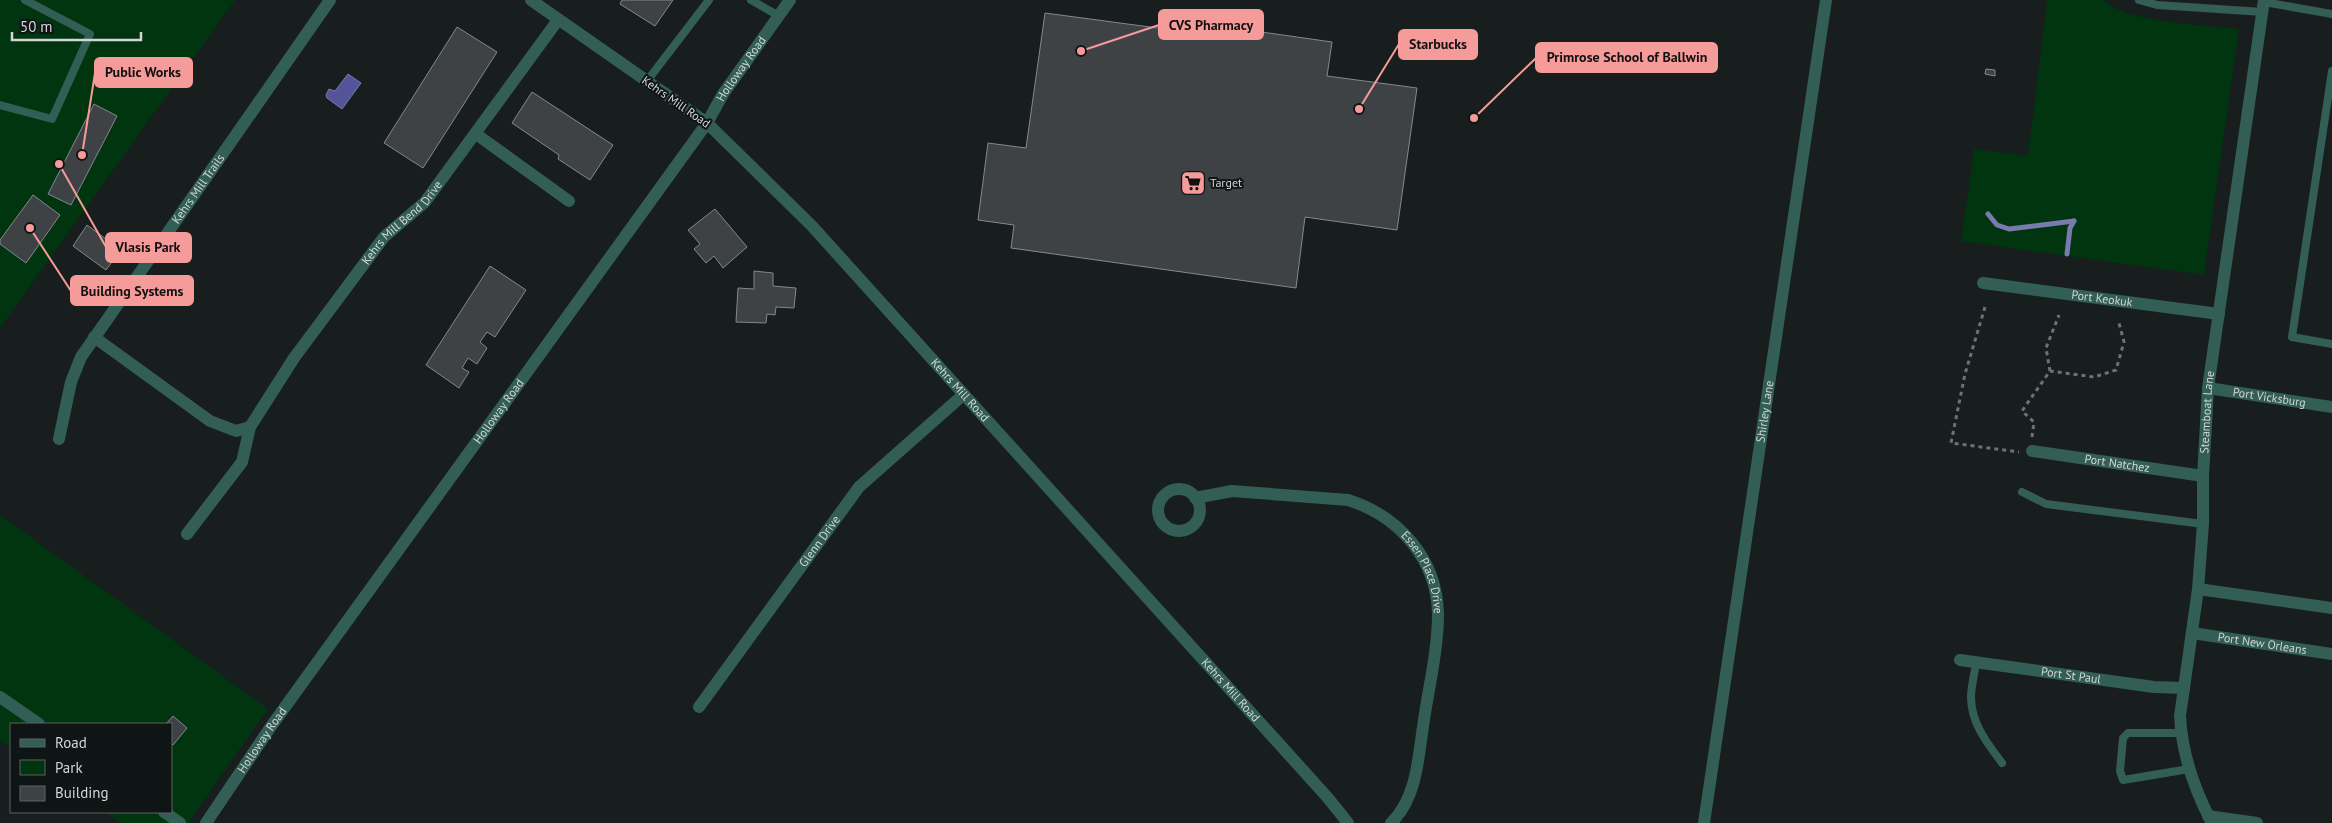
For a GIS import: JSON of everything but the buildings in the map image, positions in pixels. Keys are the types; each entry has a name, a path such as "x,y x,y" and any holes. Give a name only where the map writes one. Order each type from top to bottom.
{"street":[{"name":"Kehrs Mill Trails","path":"59,439 72,382 81,358 330,0"},
{"name":"Kehrs Mill Road","path":"531,0 707,123 812,226 962,395 1322,791 1348,823"},
{"name":"Holloway Road","path":"206,823 278,717 707,123 723,94 790,0"},
{"name":"Shirley Lane","path":"1704,823 1826,0"},
{"name":"Steamboat Lane","path":"2210,820 2189,769 2181,733 2180,716 2198,589 2203,524 2203,476 2208,388 2264,4"},
{"name":"Kehrs Mill Bend Drive","path":"187,534 242,462 250,427 294,358 384,237 425,202 558,20"},
{"path":"476,134 569,201"},
{"name":"Port Keokuk","path":"1983,284 2220,314"},
{"path":"94,337 210,421 236,431 250,427"},
{"name":"Port Vicksburg","path":"2208,388 2332,407"},
{"name":"Glenn Drive","path":"699,707 859,487 962,395"},
{"name":"Port Natchez","path":"2032,451 2203,476"},
{"name":"Essen Place Drive","path":"1196,498 1232,491 1348,500 1366,506 1399,528 1424,560 1436,593 1437,631 1417,764 1409,798 1400,814 1391,823"},
{"path":"2198,589 2332,608"},
{"name":"Port New Orleans","path":"2192,633 2332,654"},
{"name":"Port St Paul","path":"1960,660 2154,687 2184,688"},
{"path":"0,697 38,723"},
{"path":"165,813 180,823"},
{"path":"2210,820 2257,823"}],"lane":[{"path":"0,105 52,119 90,34 25,0"},
{"path":"647,82 709,0"},
{"path":"751,0 779,16"},
{"path":"2139,0 2157,5 2306,4 2332,14"},
{"path":"2332,70 2292,337 2332,344"},
{"path":"2022,492 2046,504 2203,524"},
{"path":"1976,662 1970,696 1973,713 1980,732 2002,763"},
{"path":"2181,733 2128,733 2122,738 2120,771 2123,780 2189,769"}],"path":[{"path":"1985,307 1965,374 1951,443 2012,452 2023,453 2032,451 2034,422 2022,411 2050,371 2046,348 2059,314"},
{"path":"2050,371 2094,377 2116,370 2124,342 2119,323"}],"green space":[{"path":"0,0 235,0 0,328"},
{"path":"2047,0 2104,0 2115,8 2129,14 2167,22 2239,29 2204,275 1961,241 1974,149 2028,156"},
{"path":"0,515 268,709 188,823 121,823 106,813 172,813 172,723 10,723 10,747 0,740"}],"shaded area":[{"path":"348,74 361,83 342,109 327,98 326,95 329,89 335,91"}],"waterway":[{"path":"1988,214 1997,225 2009,229 2074,221"},
{"path":"2067,254 2070,228 2074,221"}],"place":[{"name":"CVS Pharmacy","path":"1081,51"},
{"name":"Starbucks","path":"1359,109"},
{"name":"Primrose School of Ballwin","path":"1474,118"},
{"name":"Public Works","path":"82,155"},
{"name":"Vlasis Park","path":"59,164"},
{"name":"Target","path":"1193,183"},
{"name":"Building Systems","path":"30,228"}]}
